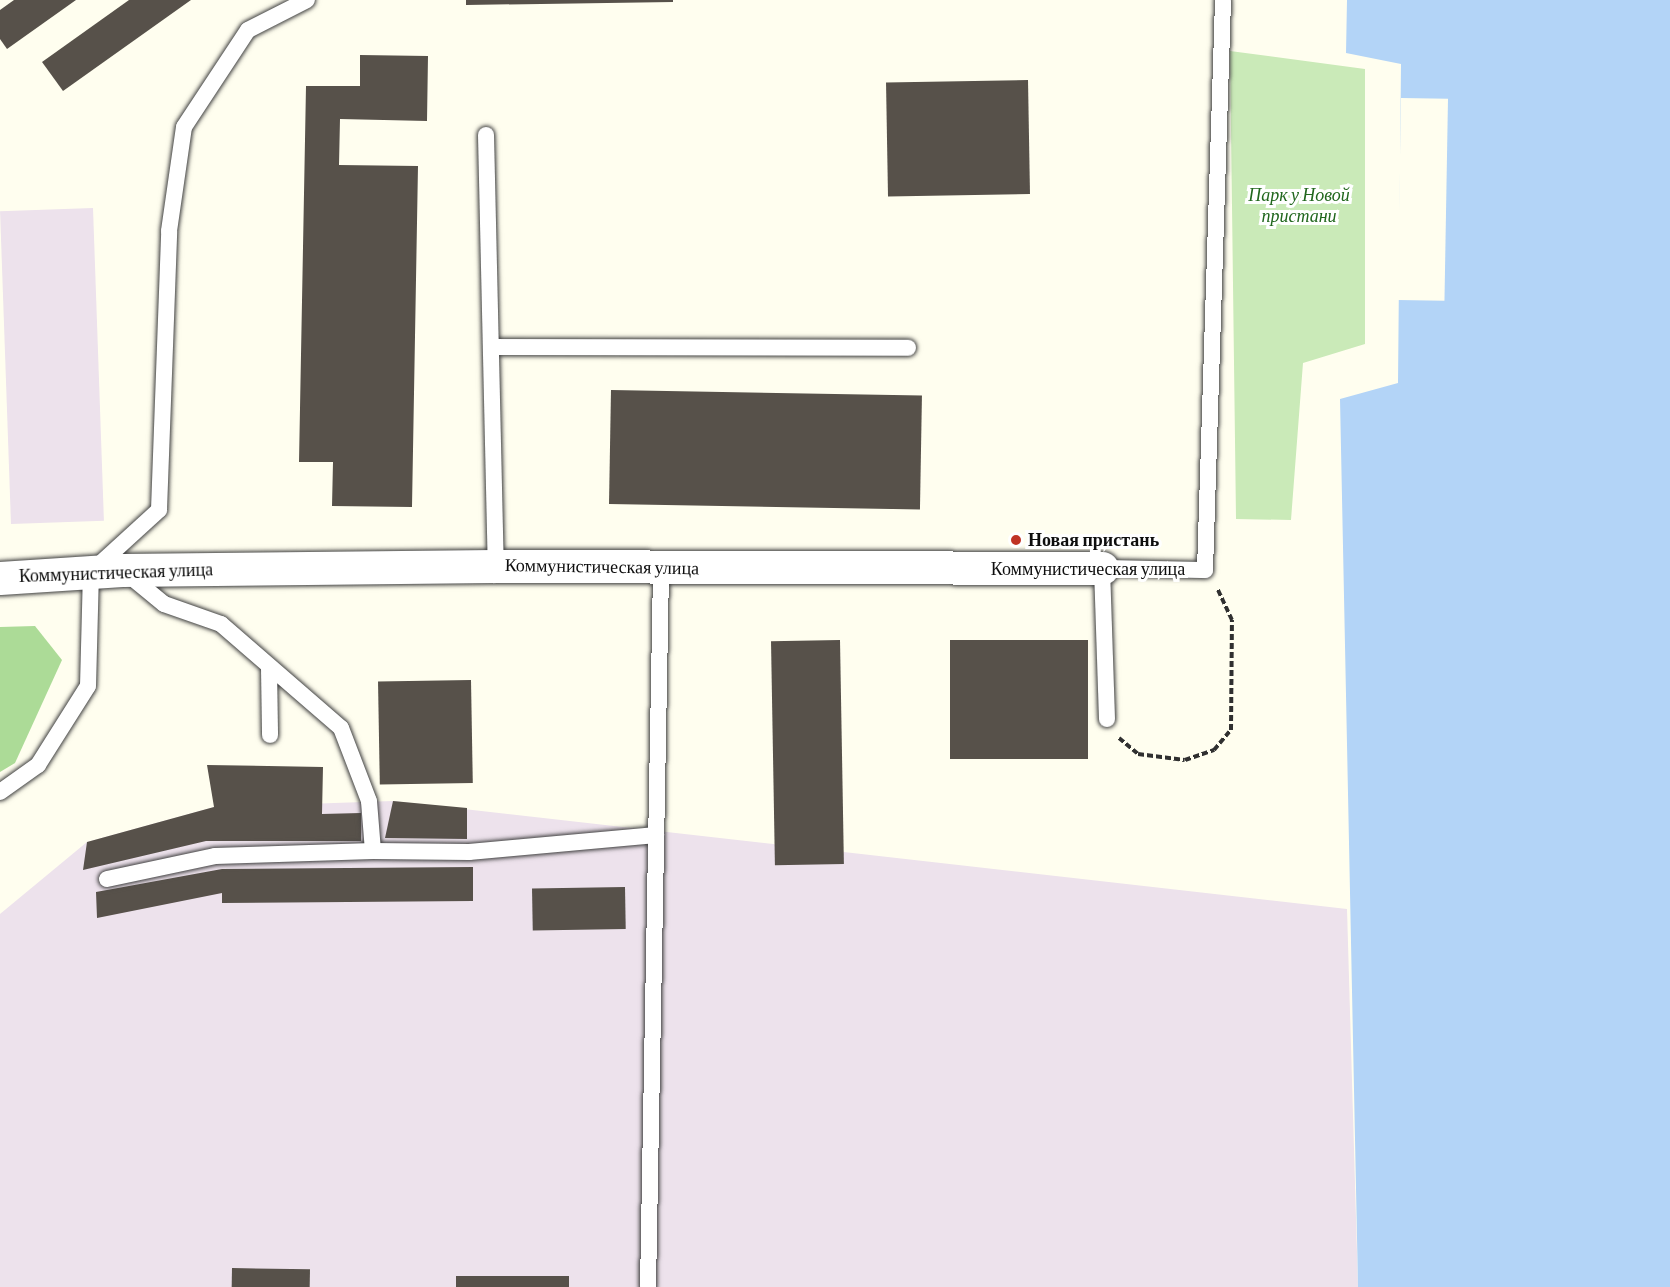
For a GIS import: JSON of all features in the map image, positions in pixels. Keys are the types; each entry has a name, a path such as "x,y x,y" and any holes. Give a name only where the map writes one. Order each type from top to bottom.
{"street":[{"name":"Коммунистическая улица","path":"0,578 107,571 496,566 1102,568"}],"lane":[{"path":"0,792 38,765 88,686 107,571 159,510 169,231 184,127 248,30 307,0"},
{"path":"1205,570 1223,0"},
{"path":"486,135 496,566"},
{"path":"491,347 908,348"},
{"path":"648,1287 661,568"},
{"path":"1102,568 1107,719"},
{"name":"Коммунистическая улица","path":"1102,568 1205,570"},
{"path":"107,571 164,604 221,624 269,668 341,728 369,801 374,851"},
{"path":"269,668 270,735"},
{"path":"107,879 215,856 374,851 469,852 656,835"}],"path":[{"path":"1107,719 1121,742 1138,754 1185,760 1214,750 1231,730 1232,620 1205,570"}],"shaded area":[{"path":"93,208 104,521 11,524 0,211"},
{"path":"393,801 1347,909 1358,1287 0,1287 0,914 87,842 214,807"}],"green space":[{"name":"Парк у Новой пристани","path":"1230,51 1365,69 1365,344 1303,363 1291,520 1236,519"},
{"path":"35,626 62,660 15,763 0,772 0,627"}],"water":[{"path":"1347,0 1670,0 1670,1287 1358,1287 1340,399 1398,383 1401,64 1346,53"}],"pier":[{"path":"1401,98 1448,99 1444,301 1397,300"}],"building":[{"path":"14,0 76,0 7,49 0,39 0,10"},
{"path":"129,0 191,0 63,91 42,62"},
{"path":"466,0 673,0 673,2 466,5"},
{"path":"360,55 428,56 427,121 340,119 339,165 418,166 412,507 332,506 333,462 299,462 306,86 360,86"},
{"path":"1028,80 1030,194 888,196 886,82"},
{"path":"611,390 922,395 920,509 609,504"},
{"path":"840,640 844,864 775,865 771,641"},
{"path":"950,640 1088,640 1088,759 950,759"},
{"path":"471,680 473,783 380,785 378,682"},
{"path":"207,765 323,767 322,814 361,813 361,841 206,841 83,870 87,842 214,807"},
{"path":"393,801 467,808 467,839 385,838"},
{"path":"473,867 473,901 222,903 222,893 97,918 96,892 222,869"},
{"path":"625,887 626,929 533,931 532,889"},
{"path":"232,1268 310,1269 310,1287 232,1287"},
{"path":"456,1276 569,1276 569,1287 456,1287"}],"place":[{"name":"Новая пристань","path":"1016,540"}]}
